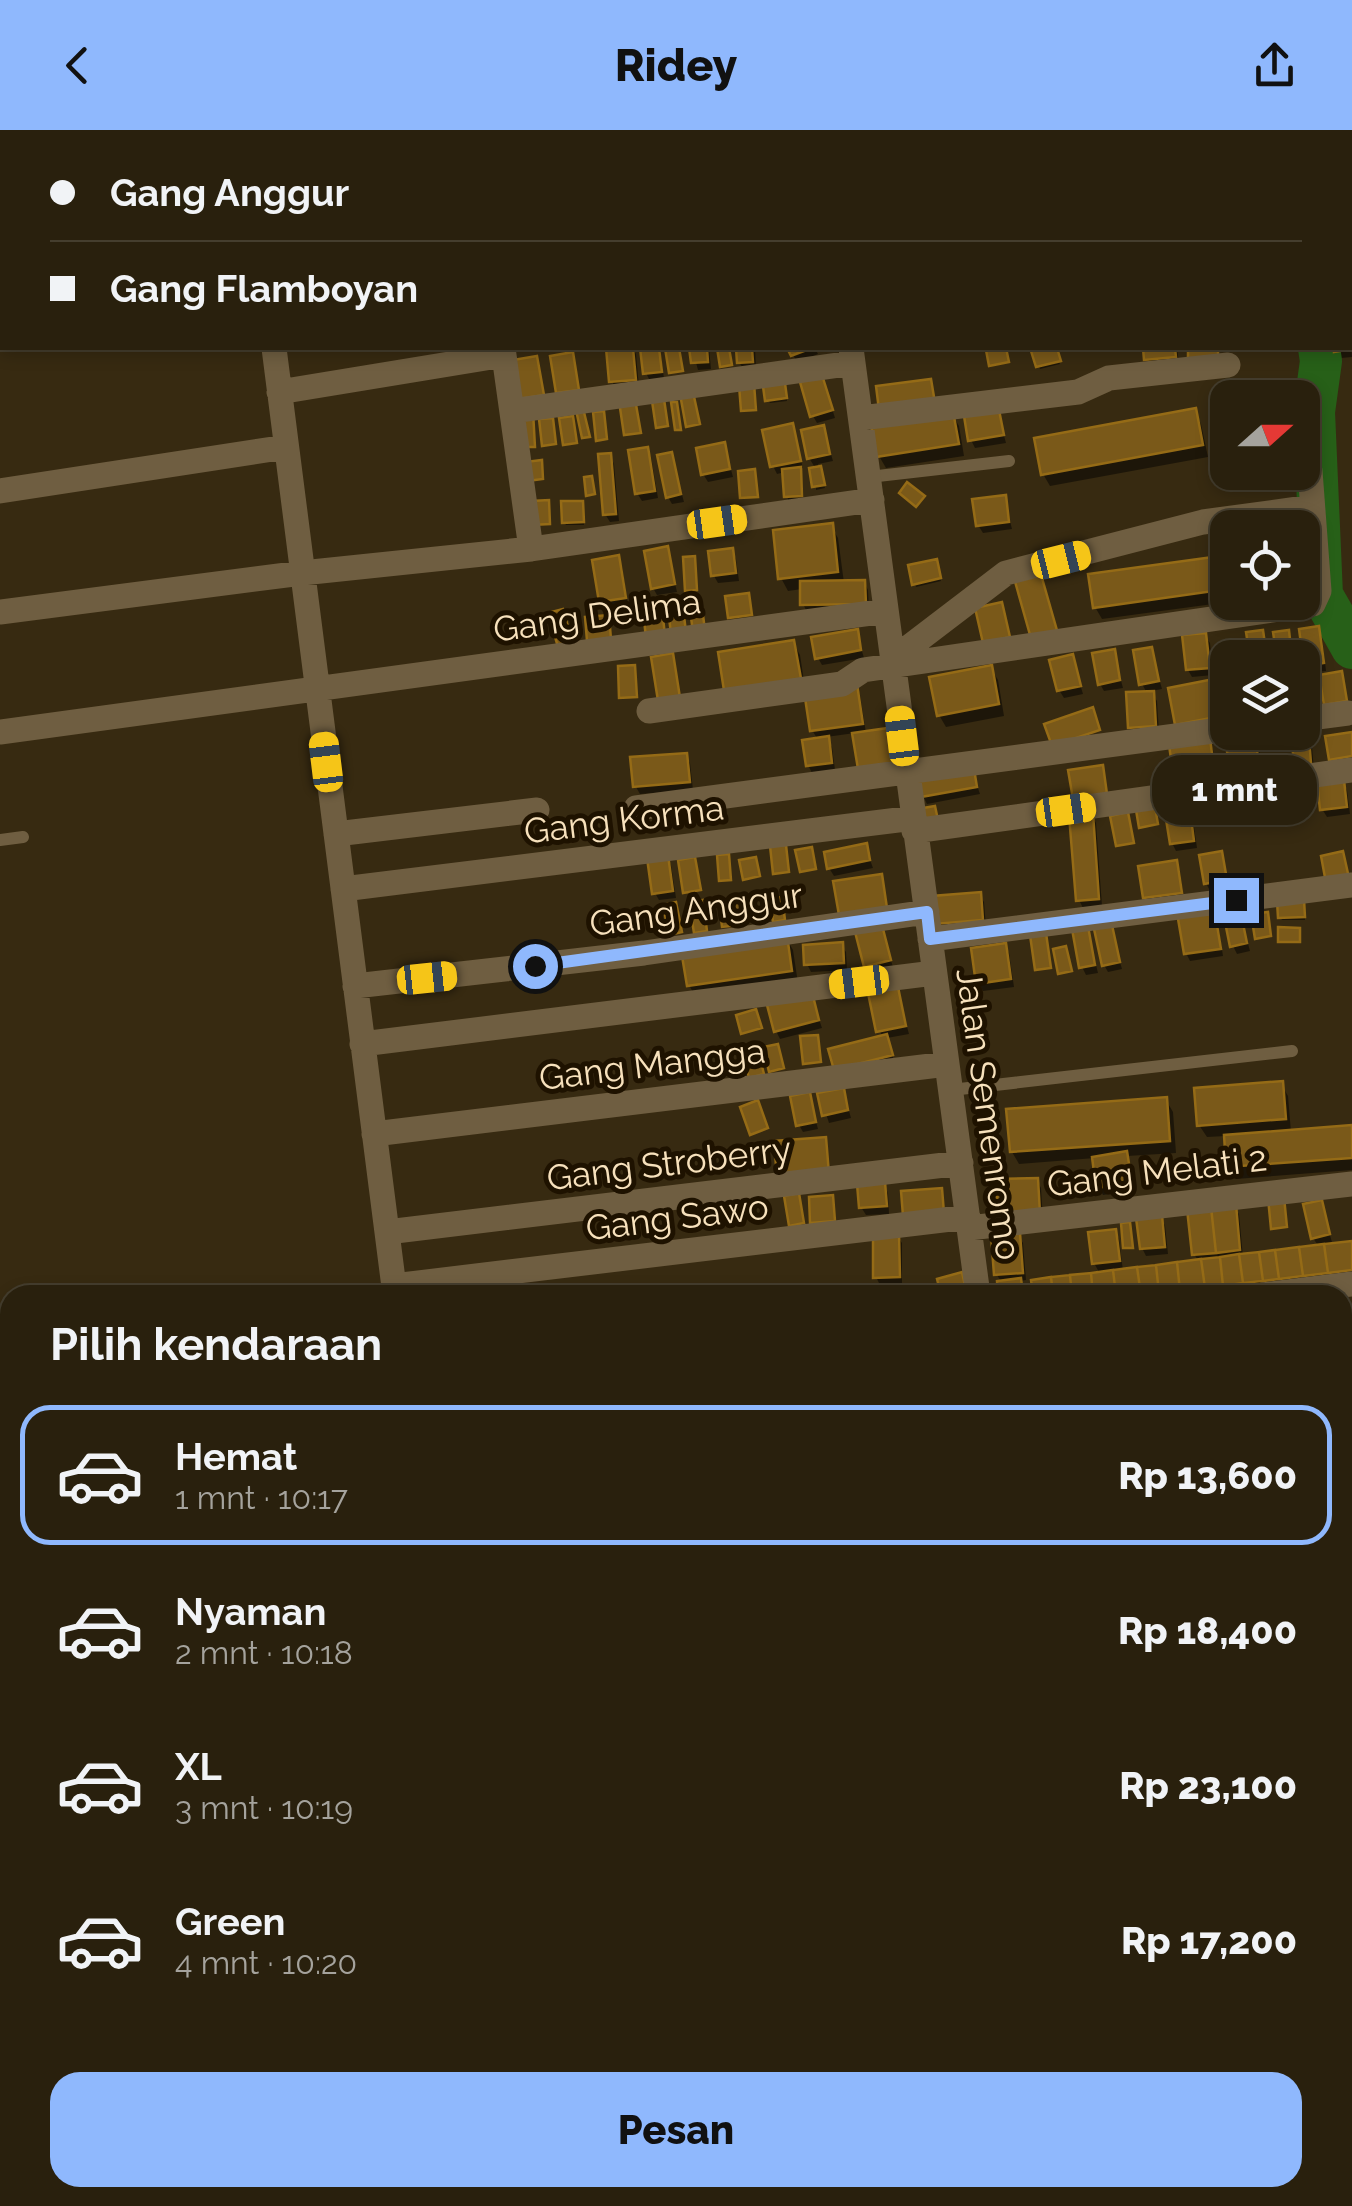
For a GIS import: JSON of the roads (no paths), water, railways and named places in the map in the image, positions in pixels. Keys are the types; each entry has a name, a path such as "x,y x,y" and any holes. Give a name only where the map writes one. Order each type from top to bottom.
{"street":[{"path":"278,350 279,392 362,1044 382,1132 386,1232 393,1285"},
{"path":"279,392 503,351 532,549"},
{"path":"512,411 852,355"},
{"name":"Jalan Semenromo","path":"852,355 927,912 934,973 934,1065 952,1090 977,1285"},
{"path":"861,418 1078,392 1109,378 1228,364"},
{"path":"0,491 286,447"},
{"path":"0,612 302,573 532,549 871,488"},
{"path":"648,711 842,684 863,670 893,663 1313,604 1320,591 1311,490"},
{"path":"893,663 1006,574 1203,522 1312,507"},
{"name":"Gang Delima","path":"0,732 886,611"},
{"path":"1320,716 1348,712"},
{"path":"636,808 1210,731"},
{"name":"Gang Korma","path":"342,889 1352,770"},
{"path":"336,834 537,810"},
{"path":"930,939 1352,885"},
{"name":"Gang Anggur","path":"355,986 644,953 927,912"},
{"path":"362,1044 934,973"},
{"name":"Gang Mangga","path":"382,1132 934,1065"},
{"name":"Gang Stroberry","path":"386,1232 960,1163"},
{"name":"Gang Melati 2","path":"969,1222 1352,1184"},
{"name":"Gang Sawo","path":"436,1285 969,1222"}],"lane":[{"path":"871,488 1009,461"},
{"path":"0,840 23,837"},
{"path":"952,1090 1292,1051"}],"waterway":[{"path":"1319,350 1314,412 1322,595 1352,648"}]}
